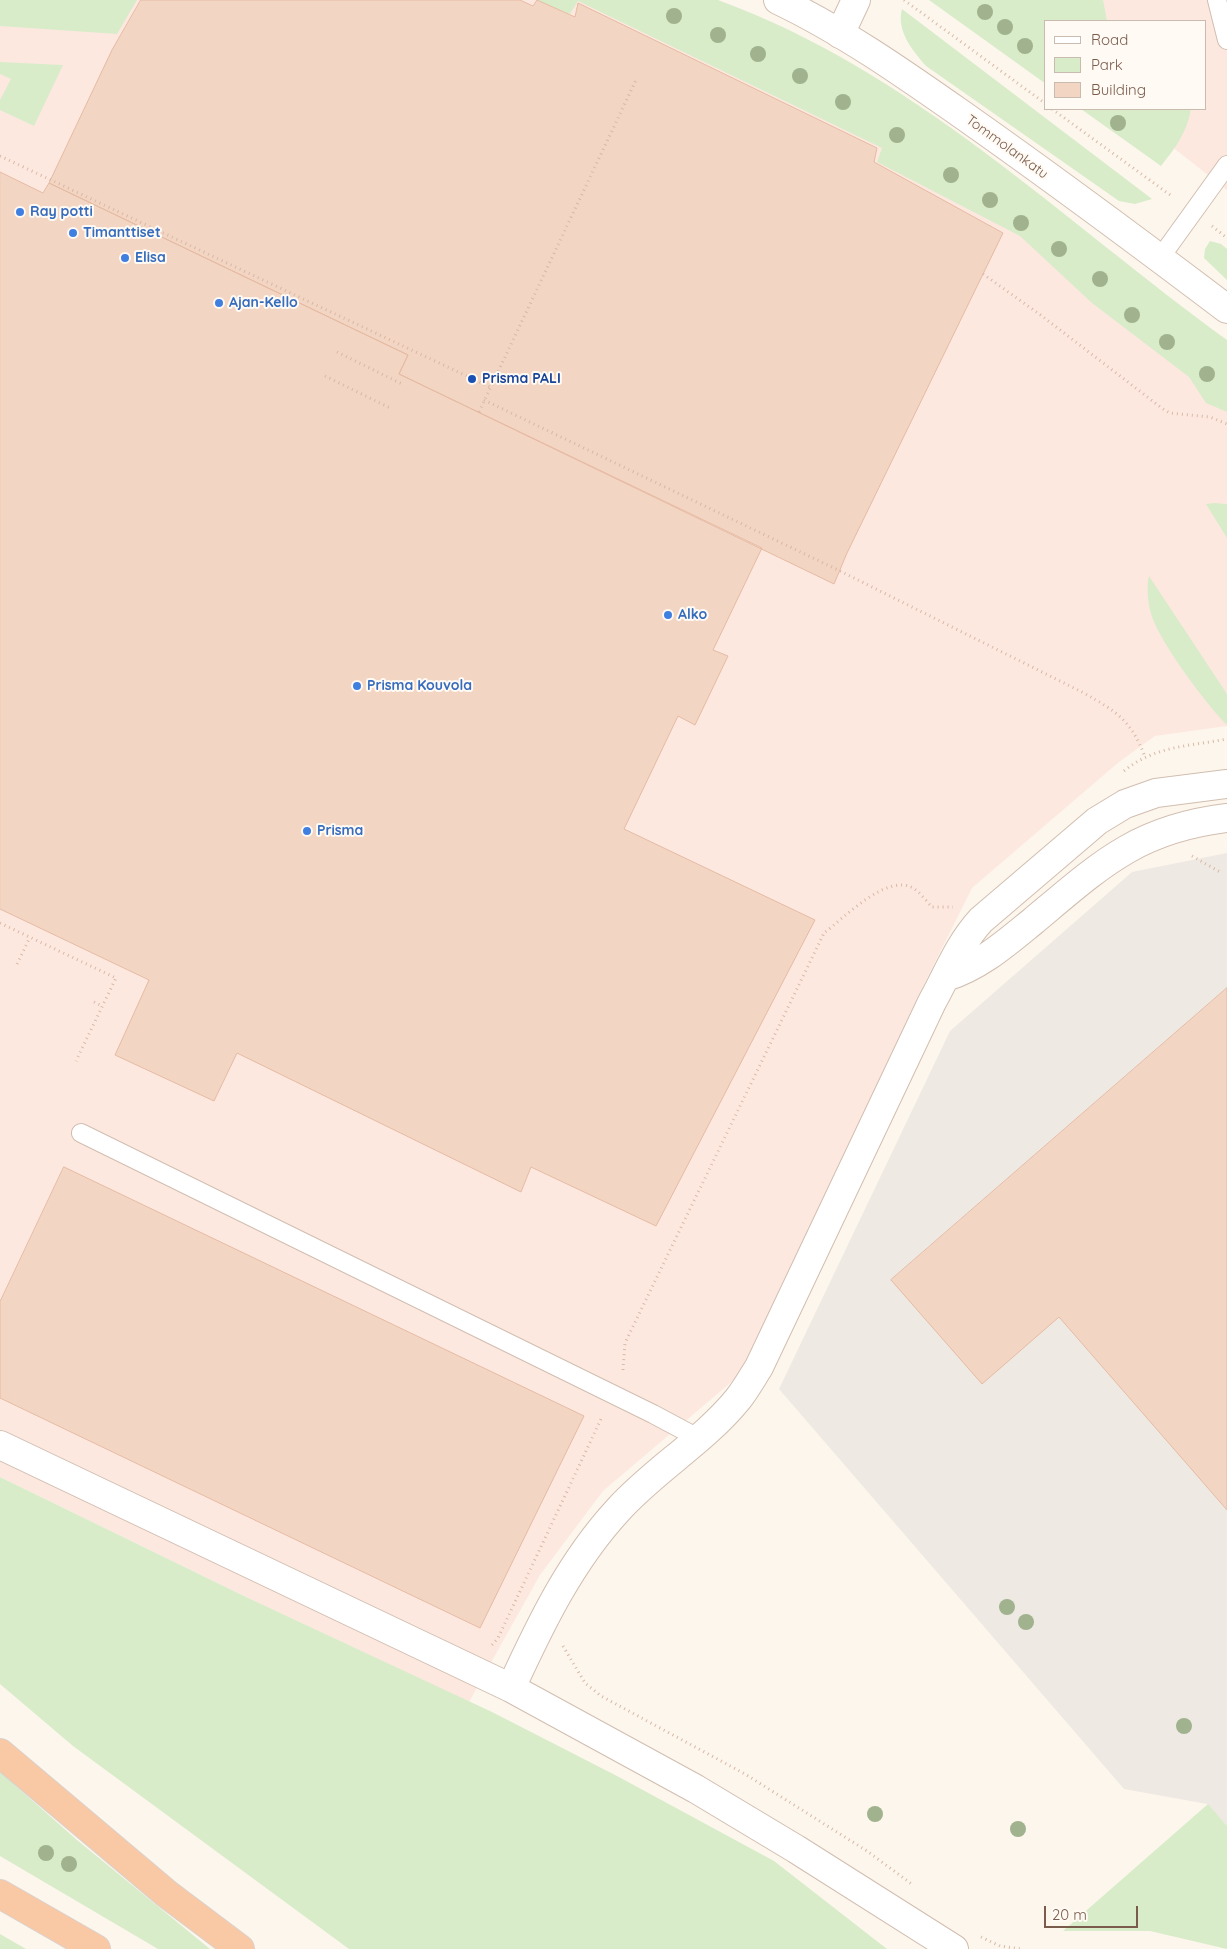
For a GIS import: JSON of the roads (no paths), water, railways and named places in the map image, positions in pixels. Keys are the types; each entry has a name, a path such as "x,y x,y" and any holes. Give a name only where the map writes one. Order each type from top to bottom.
{"highway":[{"path":"0,1753 167,1894 240,1949"},
{"path":"0,1894 96,1949"}],"street":[{"name":"Tommolankatu","path":"778,0 840,34 932,93 1160,258 1227,309"},
{"path":"840,34 856,0"},
{"path":"511,1688 538,1630 583,1553 620,1508 698,1438 738,1399 759,1368 958,949 981,920 1097,821 1125,804 1156,794 1227,784"},
{"path":"946,977 980,963 1100,865 1123,850 1148,837 1176,828 1227,818"},
{"path":"0,1445 511,1688 696,1789 796,1849 954,1949"}],"lane":[{"path":"1217,0 1227,40"},
{"path":"1160,258 1227,165"},
{"path":"81,1133 653,1414 698,1438"}],"place":[{"name":"Ray potti","path":"20,212"},
{"name":"Timanttiset","path":"73,233"},
{"name":"Elisa","path":"125,258"},
{"name":"Ajan-Kello","path":"219,303"},
{"name":"Prisma PALI","path":"472,379"},
{"name":"Alko","path":"668,615"},
{"name":"Prisma Kouvola","path":"357,686"},
{"name":"Prisma","path":"307,831"}]}
